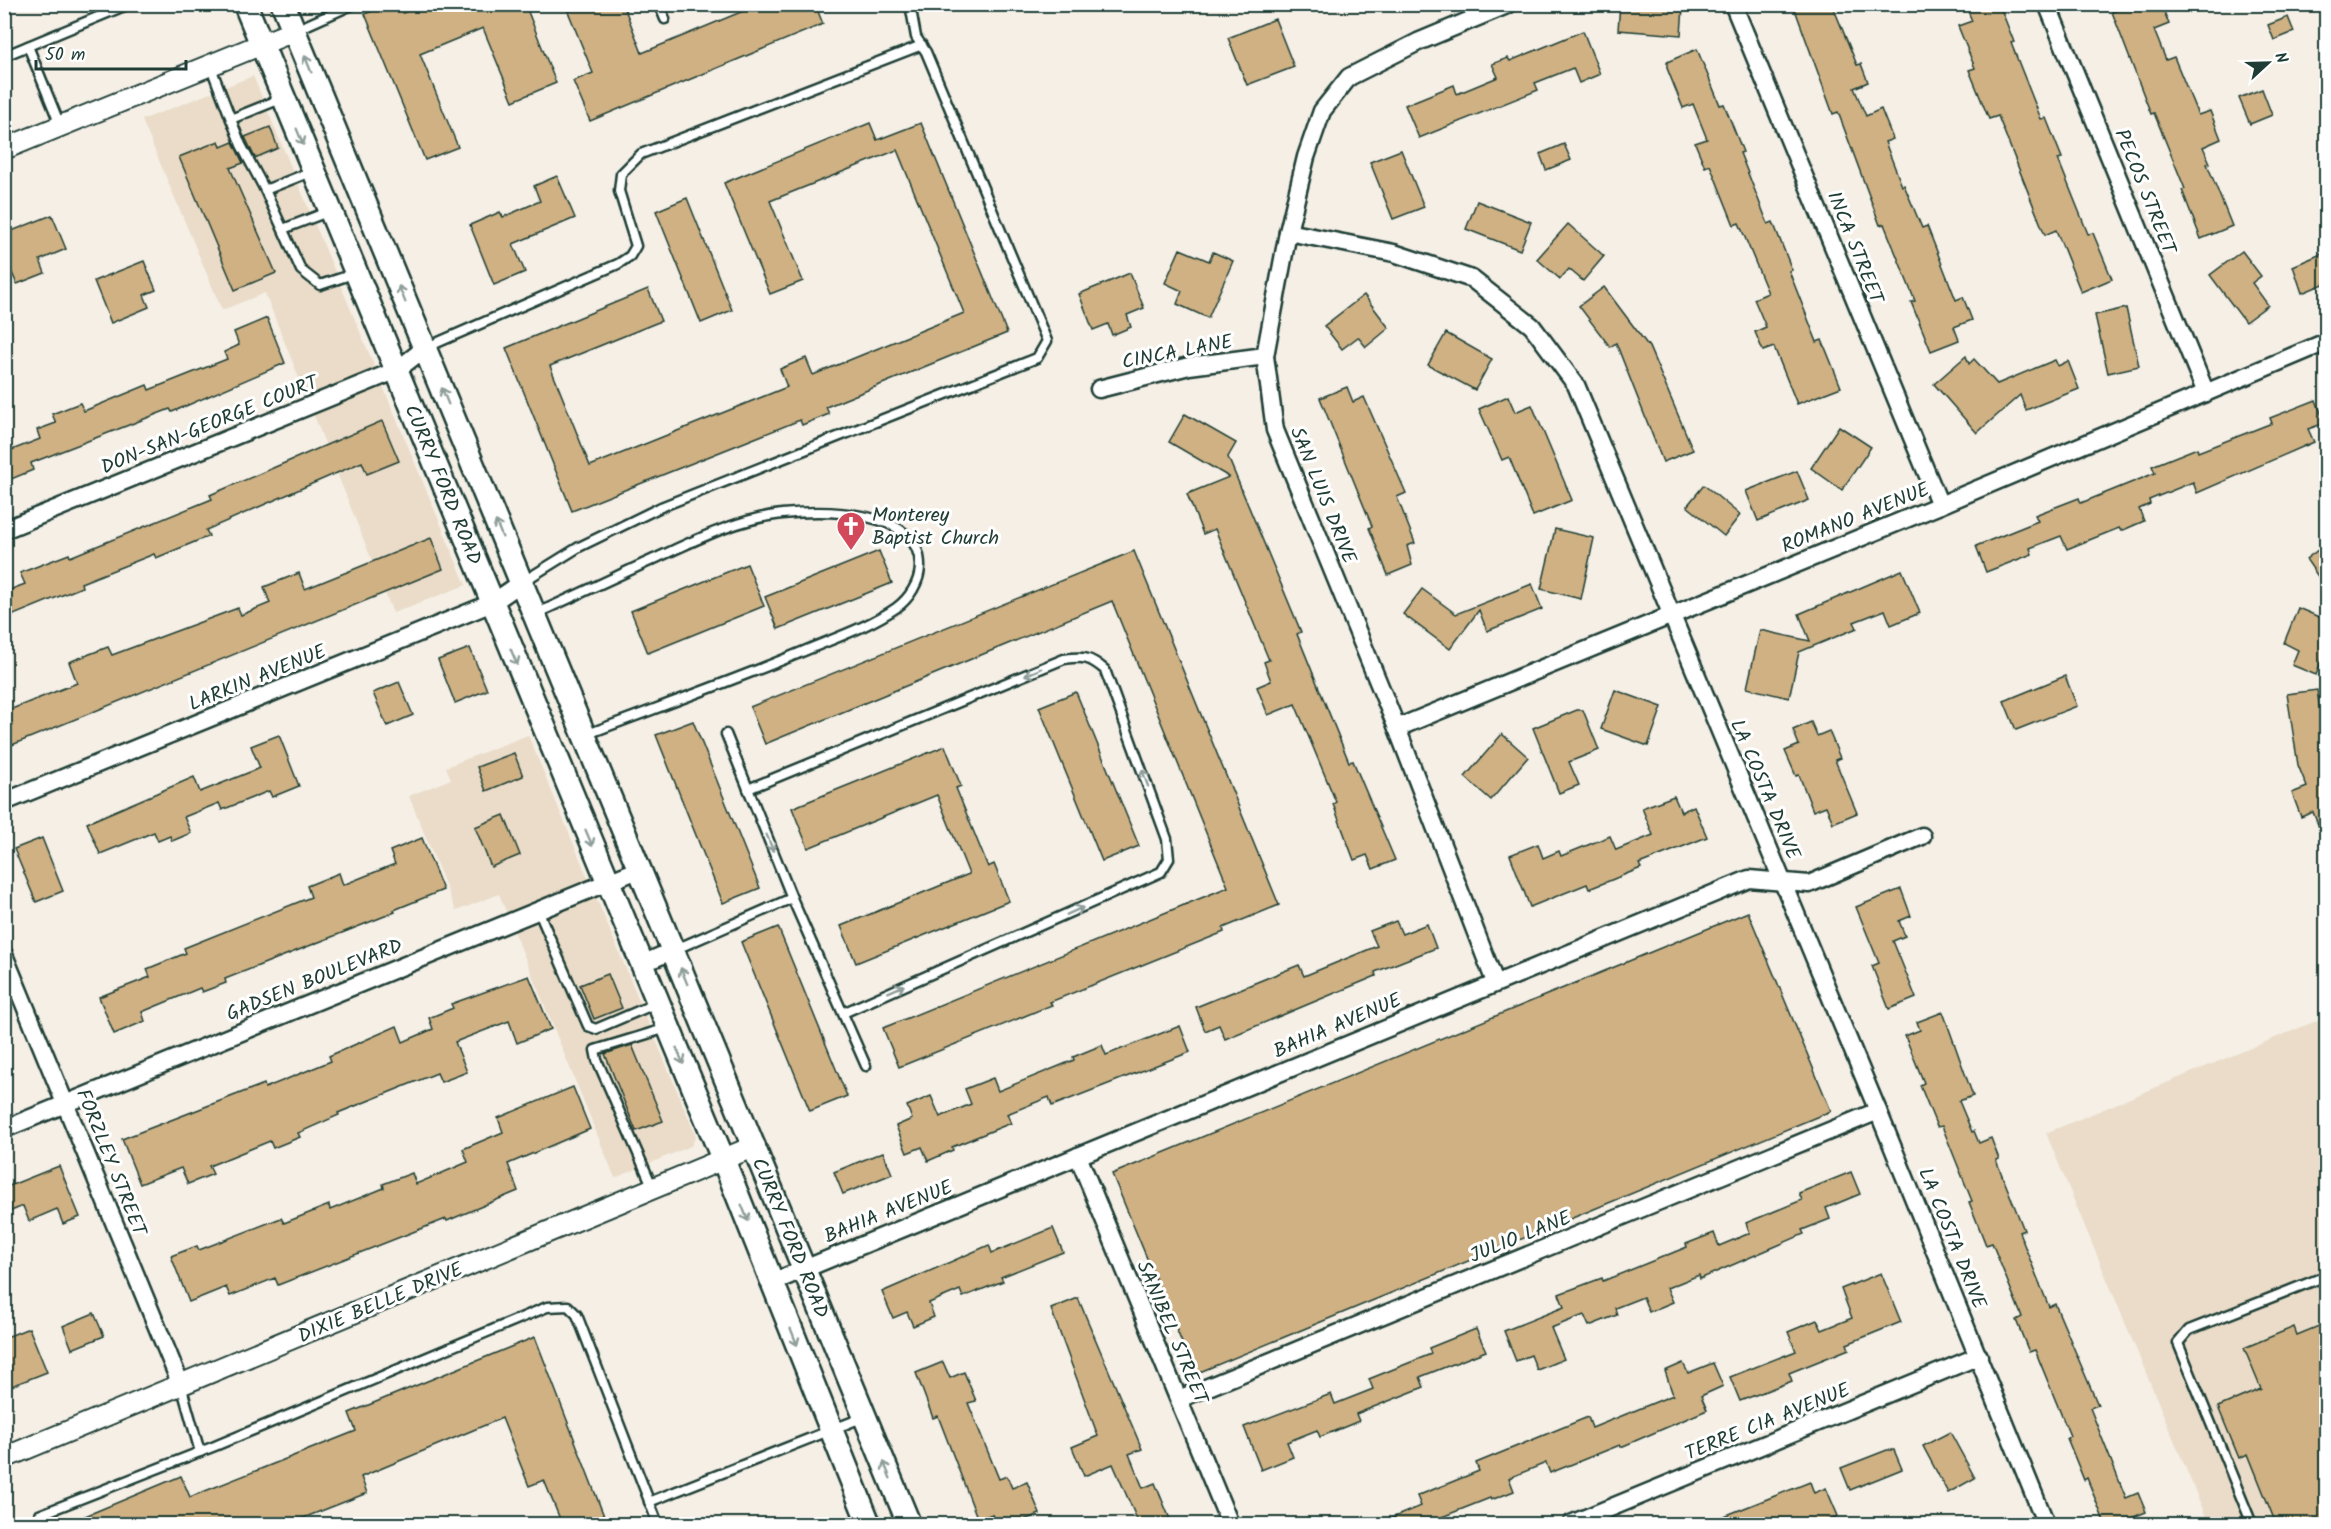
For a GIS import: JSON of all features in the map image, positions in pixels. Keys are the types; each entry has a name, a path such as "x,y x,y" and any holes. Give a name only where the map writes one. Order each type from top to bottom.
{"main road":[{"name":"CURRY FORD ROAD","path":"245,4 723,1159 869,1524"},
{"name":"CURRY FORD ROAD","path":"283,4 909,1524"}],"street":[{"name":"SAN LUIS DRIVE","path":"1495,982 1397,728 1275,430 1265,357 1288,232 1306,157 1322,111 1349,77 1418,42 1509,4"},
{"name":"INCA STREET","path":"1733,4 1940,506"},
{"name":"PECOS STREET","path":"2047,4 2206,393"},
{"path":"4,149 294,31"},
{"name":"LA COSTA DRIVE","path":"1288,232 1394,253 1472,279 1532,326 1576,385 1878,1111 2046,1524"},
{"name":"ROMANO AVENUE","path":"1397,728 1940,506 2326,342"},
{"name":"DON-SAN-GEORGE COURT","path":"4,530 397,370 425,348"},
{"name":"CINCA LANE","path":"1099,389 1190,366 1265,357"},
{"name":"LARKIN AVENUE","path":"4,802 492,603 521,583"},
{"name":"BAHIA AVENUE","path":"773,1282 1749,879 1809,884 1922,836"},
{"name":"GADSEN BOULEVARD","path":"4,1129 640,869"},
{"path":"642,964 674,950"},
{"name":"FORZLEY STREET","path":"4,955 181,1385"},
{"name":"JULIO LANE","path":"1179,1399 1878,1111"},
{"name":"DIXIE BELLE DRIVE","path":"4,1458 755,1146"},
{"name":"SANIBEL STREET","path":"1078,1156 1230,1524"},
{"name":"TERRE CIA AVENUE","path":"1571,1524 1978,1356"}],"lane":[{"path":"4,56 129,4"},
{"path":"294,31 354,4"},
{"path":"659,4 665,19"},
{"path":"521,583 579,547 661,507 1037,358 1047,341 922,45 916,37 910,4"},
{"path":"425,348 618,264 630,256 636,246 619,190 621,174 641,154 922,45"},
{"path":"28,46 61,125"},
{"path":"210,65 231,118 301,270 320,285 356,273"},
{"path":"231,118 284,98"},
{"path":"265,190 314,170"},
{"path":"283,229 330,211"},
{"path":"535,614 706,535 743,522 782,514 834,513 881,519 902,531 920,559 920,577 909,594 896,607 836,638 761,669 584,735"},
{"path":"748,789 1064,659 1083,656 1093,659 1105,670 1167,839 1169,859 1161,872 843,1013"},
{"path":"726,734 792,898 866,1066"},
{"path":"674,950 792,898"},
{"path":"538,910 588,1026 596,1029 657,1003"},
{"path":"653,1188 597,1060 595,1050 668,1028"},
{"path":"2252,1524 2178,1343 2189,1330 2326,1276"},
{"path":"42,1524 39,1515 200,1452 548,1307 568,1306 577,1316 658,1524"},
{"path":"181,1385 200,1452"},
{"path":"649,1502 865,1416"}],"shaded area":[{"path":"253,76 466,585 393,613 265,293 222,310 142,120"},
{"path":"528,735 696,1136 691,1146 615,1178 499,894 456,911 409,796 451,779 446,767"},
{"path":"2326,1017 2326,1524 2209,1524 2046,1133"}],"building":[{"path":"389,4 400,4 403,13 426,4 525,4 556,83 513,101 483,28 420,54 458,147 425,160 365,14"},
{"path":"565,4 623,4 642,53 760,4 815,4 823,24 590,121 573,81 593,73"},
{"path":"1620,4 1683,7 1681,35 1618,30"},
{"path":"1793,4 1832,4 1857,65 1861,64 1868,82 1854,88 1866,116 1881,109 1893,139 1885,142 1902,186 1904,185 1922,228 1927,226 1956,300 1963,297 1972,320 1954,327 1959,340 1931,351 1911,302 1915,301 1884,224 1880,225 1838,112 1833,114"},
{"path":"1965,4 1999,4 2014,42 2011,43 2041,119 2046,118 2062,158 2058,159 2088,234 2093,233 2112,279 2081,292 2056,230 2045,235 1998,116 1989,119 1969,70 1975,68 1958,26 1972,21"},
{"path":"2131,4 2161,4 2169,24 2154,30 2166,60 2174,57 2198,115 2210,111 2221,139 2203,147 2210,163 2207,164 2232,226 2201,239 2182,190 2185,189 2154,113 2151,114 2112,12"},
{"path":"2288,17 2294,32 2274,40 2268,25"},
{"path":"1275,19 1294,67 1247,85 1228,38"},
{"path":"1583,31 1600,74 1579,83 1573,68 1535,83 1538,90 1419,138 1405,105 1454,85 1457,94 1498,77 1492,64 1508,58 1510,61"},
{"path":"1697,49 1720,105 1724,104 1743,152 1740,153 1768,224 1773,222 1792,270 1789,271 1817,342 1822,340 1841,387 1797,404 1774,347 1763,351 1755,332 1766,327 1754,299 1768,293 1739,223 1734,225 1710,165 1705,167 1695,143 1707,139 1693,104 1683,108 1667,68 1667,62"},
{"path":"2262,89 2272,115 2250,124 2239,98"},
{"path":"870,123 877,140 921,123 1007,333 826,407 829,414 802,425 800,420 572,511 506,348 648,289 661,321 550,366 590,466 787,387 780,369 806,358 813,375 964,313 897,150 770,201 803,281 770,294 724,183"},
{"path":"270,127 278,148 255,158 245,137"},
{"path":"219,141 221,147 233,142 243,163 230,168 276,273 235,290 179,157"},
{"path":"1564,144 1571,160 1546,170 1540,154"},
{"path":"1401,150 1424,207 1393,219 1370,162"},
{"path":"557,176 575,218 513,244 525,272 494,285 470,225 500,212 503,217 540,201 534,186"},
{"path":"687,198 732,310 701,323 656,211"},
{"path":"1477,201 1531,222 1520,250 1466,229"},
{"path":"52,215 66,249 40,260 45,273 17,284 4,255 4,234"},
{"path":"1568,224 1604,256 1583,281 1569,269 1560,279 1537,259"},
{"path":"1180,249 1209,261 1213,252 1233,261 1208,318 1177,304 1182,291 1165,283"},
{"path":"2242,251 2261,276 2252,283 2268,305 2245,322 2210,275"},
{"path":"2326,252 2326,283 2302,293 2293,266"},
{"path":"144,261 156,290 144,295 149,307 111,323 94,281"},
{"path":"1130,273 1144,308 1127,315 1131,327 1112,335 1108,324 1093,330 1079,294"},
{"path":"1604,287 1649,347 1693,450 1663,462 1616,343 1610,347 1579,306"},
{"path":"1364,295 1389,328 1366,347 1358,337 1342,349 1324,326"},
{"path":"2126,308 2139,366 2108,373 2095,315"},
{"path":"267,318 285,363 172,412 170,409 31,463 33,470 4,482 4,453 40,439 37,430 56,423 52,414 80,403 84,411 147,385 149,390 227,359 224,352 239,345 234,332"},
{"path":"1446,333 1492,359 1475,390 1428,365"},
{"path":"1966,356 1969,364 1974,359 1997,384 2055,360 2058,366 2068,361 2079,389 2026,410 2020,395 1977,433 1934,384"},
{"path":"1347,387 1353,402 1364,397 1406,493 1397,497 1415,543 1407,546 1412,565 1388,575 1369,528 1372,526 1320,398"},
{"path":"1508,396 1515,412 1532,405 1572,500 1533,516 1509,457 1502,460 1479,409"},
{"path":"2316,400 2325,423 2308,429 2314,442 2197,493 2193,482 2149,500 2150,504 2139,509 2144,521 2121,531 2119,528 2067,549 2061,536 2030,548 2032,554 1986,572 1976,546 2038,521 2035,515 2079,498 2081,503 2155,473 2152,466 2197,448 2198,452 2272,423 2270,418"},
{"path":"1185,414 1236,443 1228,457 1301,632 1297,634 1349,762 1353,761 1395,860 1373,869 1367,855 1354,860 1333,804 1336,802 1295,704 1268,715 1257,687 1271,681 1264,662 1269,660 1215,529 1203,534 1187,494 1229,477 1169,442"},
{"path":"382,421 399,461 367,474 362,462 206,530 209,536 156,558 154,554 81,583 82,587 4,619 4,592 25,584 20,573 69,554 70,557 212,499 210,495"},
{"path":"1839,426 1871,447 1842,490 1811,468"},
{"path":"1797,471 1809,500 1758,521 1746,491"},
{"path":"1704,485 1740,515 1724,536 1687,506"},
{"path":"1555,529 1594,538 1581,599 1541,589"},
{"path":"431,538 443,569 12,745 4,726 4,712 77,683 69,662 108,647 112,655 238,608 241,615 270,603 264,587 299,573 305,589"},
{"path":"2326,544 2326,588 2306,559"},
{"path":"879,551 892,583 778,629 765,597"},
{"path":"1134,551 1279,905 1223,928 1224,932 1050,1002 1052,1005 899,1067 883,1028 1228,887 1112,601 765,744 750,707"},
{"path":"747,564 764,606 648,653 631,611"},
{"path":"1902,570 1920,613 1891,625 1885,610 1854,622 1857,628 1799,652 1789,698 1747,688 1760,630 1810,641 1799,614"},
{"path":"1532,584 1542,609 1487,631 1479,610 1450,649 1403,614 1422,589 1456,614"},
{"path":"2298,608 2326,620 2326,650 2316,675 2292,665 2298,650 2284,643"},
{"path":"470,648 487,690 455,703 438,660"},
{"path":"2065,676 2077,706 2016,730 2004,701"},
{"path":"399,682 413,715 387,726 373,693"},
{"path":"1615,690 1662,707 1648,746 1601,729"},
{"path":"2317,690 2326,751 2326,845 2313,812 2301,817 2292,793 2307,787 2298,765 2287,694"},
{"path":"1076,692 1139,846 1102,861 1039,707"},
{"path":"1577,710 1583,710 1599,750 1569,762 1579,785 1559,793 1533,728"},
{"path":"693,721 760,888 723,903 656,735"},
{"path":"1811,722 1817,736 1829,731 1840,758 1835,760 1857,813 1833,823 1826,806 1813,811 1799,775 1796,776 1785,751 1799,745 1793,730"},
{"path":"1502,734 1528,757 1491,800 1465,777"},
{"path":"279,735 299,786 272,797 269,791 222,810 219,803 184,817 191,833 172,841 170,836 158,841 154,832 100,854 87,823 194,777 200,792 260,768 251,746"},
{"path":"945,746 961,786 956,788 988,867 994,864 1009,901 856,963 841,926 969,874 937,795 808,848 792,808"},
{"path":"514,753 523,776 486,791 477,767"},
{"path":"1674,796 1681,812 1694,806 1707,837 1639,864 1641,868 1589,889 1587,884 1530,907 1510,855 1538,844 1543,858 1559,851 1561,856 1610,836 1616,850 1653,835 1642,808"},
{"path":"504,815 520,855 491,867 475,827"},
{"path":"42,838 63,891 36,902 14,849"},
{"path":"422,838 443,890 394,910 395,912 225,979 226,983 202,992 200,988 142,1012 145,1021 114,1034 99,997 150,977 147,969 186,953 184,948 311,897 307,886 339,873 343,885 395,864 390,851"},
{"path":"1901,889 1911,916 1899,921 1905,936 1893,941 1916,998 1889,1009 1872,966 1879,963 1856,907"},
{"path":"1748,912 1831,1111 1195,1374 1112,1174"},
{"path":"1396,921 1402,934 1427,924 1436,948 1375,972 1376,976 1225,1039 1219,1025 1205,1031 1196,1007 1299,965 1304,976 1377,946 1370,931"},
{"path":"778,927 847,1096 810,1111 741,942"},
{"path":"608,974 622,1008 594,1019 580,985"},
{"path":"529,976 551,1029 517,1043 509,1021 455,1042 467,1072 441,1082 437,1073 338,1113 339,1115 298,1133 300,1137 273,1148 270,1141 209,1166 213,1174 188,1184 181,1168 140,1184 122,1139 264,1084 265,1088 331,1061 329,1056 397,1026 403,1042 433,1029 429,1018 453,1008 451,1004"},
{"path":"1943,1012 1973,1096 1959,1101 1979,1143 1991,1138 1999,1159 1996,1160 2024,1230 2019,1232 2049,1307 2055,1304 2098,1405 2090,1408 2126,1498 2138,1493 2146,1512 2116,1524 2105,1524 2087,1478 2084,1480 2067,1438 2070,1436 2035,1350 2029,1352 2016,1320 2022,1317 1992,1243 1986,1245 1969,1202 1972,1201 1942,1126 1937,1127 1920,1085 1924,1083 1905,1036 1920,1030 1917,1022"},
{"path":"1180,1026 1190,1052 1052,1106 1049,1097 1007,1114 1011,1123 952,1147 953,1150 928,1161 922,1147 907,1153 896,1126 912,1119 907,1106 931,1096 940,1117 971,1104 965,1089 993,1078 998,1091 1074,1060 1073,1057 1102,1045 1106,1055"},
{"path":"632,1045 663,1121 636,1131 605,1054"},
{"path":"573,1087 590,1129 508,1164 518,1191 447,1221 446,1219 278,1285 275,1278 230,1296 226,1287 189,1302 171,1256 197,1246 199,1250 281,1218 284,1223 329,1205 330,1210 384,1188 383,1184 412,1173 416,1184 468,1162 463,1149 503,1132 498,1118"},
{"path":"883,1152 892,1174 843,1194 834,1172"},
{"path":"59,1166 80,1217 63,1224 57,1209 29,1221 23,1206 4,1214 4,1188"},
{"path":"1851,1172 1860,1194 1826,1208 1830,1219 1802,1230 1804,1234 1700,1279 1699,1275 1667,1288 1673,1302 1649,1312 1643,1297 1615,1308 1617,1315 1589,1326 1584,1315 1551,1328 1564,1359 1537,1370 1531,1355 1516,1361 1504,1331 1564,1307 1559,1294 1602,1278 1603,1281 1687,1247 1686,1244 1714,1233 1719,1246 1750,1233 1746,1223 1802,1200 1799,1193"},
{"path":"1053,1228 1063,1252 1001,1277 1003,1281 963,1297 960,1290 929,1303 934,1317 913,1326 907,1312 893,1318 882,1292 989,1245 992,1253"},
{"path":"1881,1273 1901,1322 1847,1344 1849,1349 1789,1373 1792,1381 1740,1401 1730,1377 1796,1351 1788,1332 1817,1320 1822,1330 1852,1318 1841,1289"},
{"path":"1078,1298 1142,1449 1129,1454 1143,1488 1155,1483 1172,1524 1139,1524 1113,1464 1084,1476 1072,1447 1098,1436 1051,1309"},
{"path":"94,1313 104,1336 72,1349 63,1326"},
{"path":"2326,1323 2326,1524 2276,1524 2248,1454 2239,1458 2218,1407 2261,1389 2244,1348 2294,1327 2297,1335"},
{"path":"29,1328 47,1372 4,1389 4,1338"},
{"path":"1476,1329 1486,1351 1420,1377 1424,1387 1356,1414 1359,1421 1320,1437 1317,1430 1287,1442 1293,1457 1261,1470 1244,1427 1331,1394 1335,1404 1373,1389 1369,1379 1431,1354 1429,1348"},
{"path":"535,1337 607,1524 562,1524 544,1480 529,1486 502,1418 361,1477 367,1493 288,1524 66,1524 181,1476 190,1497 356,1431 349,1413"},
{"path":"943,1362 950,1378 964,1372 976,1401 968,1403 999,1479 1007,1476 1012,1488 1027,1482 1040,1514 1013,1524 996,1524 992,1514 978,1520 938,1416 933,1418 916,1373"},
{"path":"1683,1363 1688,1373 1713,1363 1723,1386 1701,1396 1707,1410 1621,1447 1620,1445 1550,1473 1546,1463 1509,1478 1514,1491 1424,1524 1377,1524 1421,1506 1417,1496 1479,1471 1476,1463 1588,1417 1592,1428 1673,1395 1665,1371"},
{"path":"1950,1432 1975,1478 1948,1493 1923,1446"},
{"path":"1887,1450 1894,1450 1902,1469 1850,1490 1841,1468"},
{"path":"1810,1482 1814,1493 1826,1488 1838,1516 1818,1524 1704,1524"}],"place":[{"name":"Monterey Baptist Church","path":"851,552"}]}
